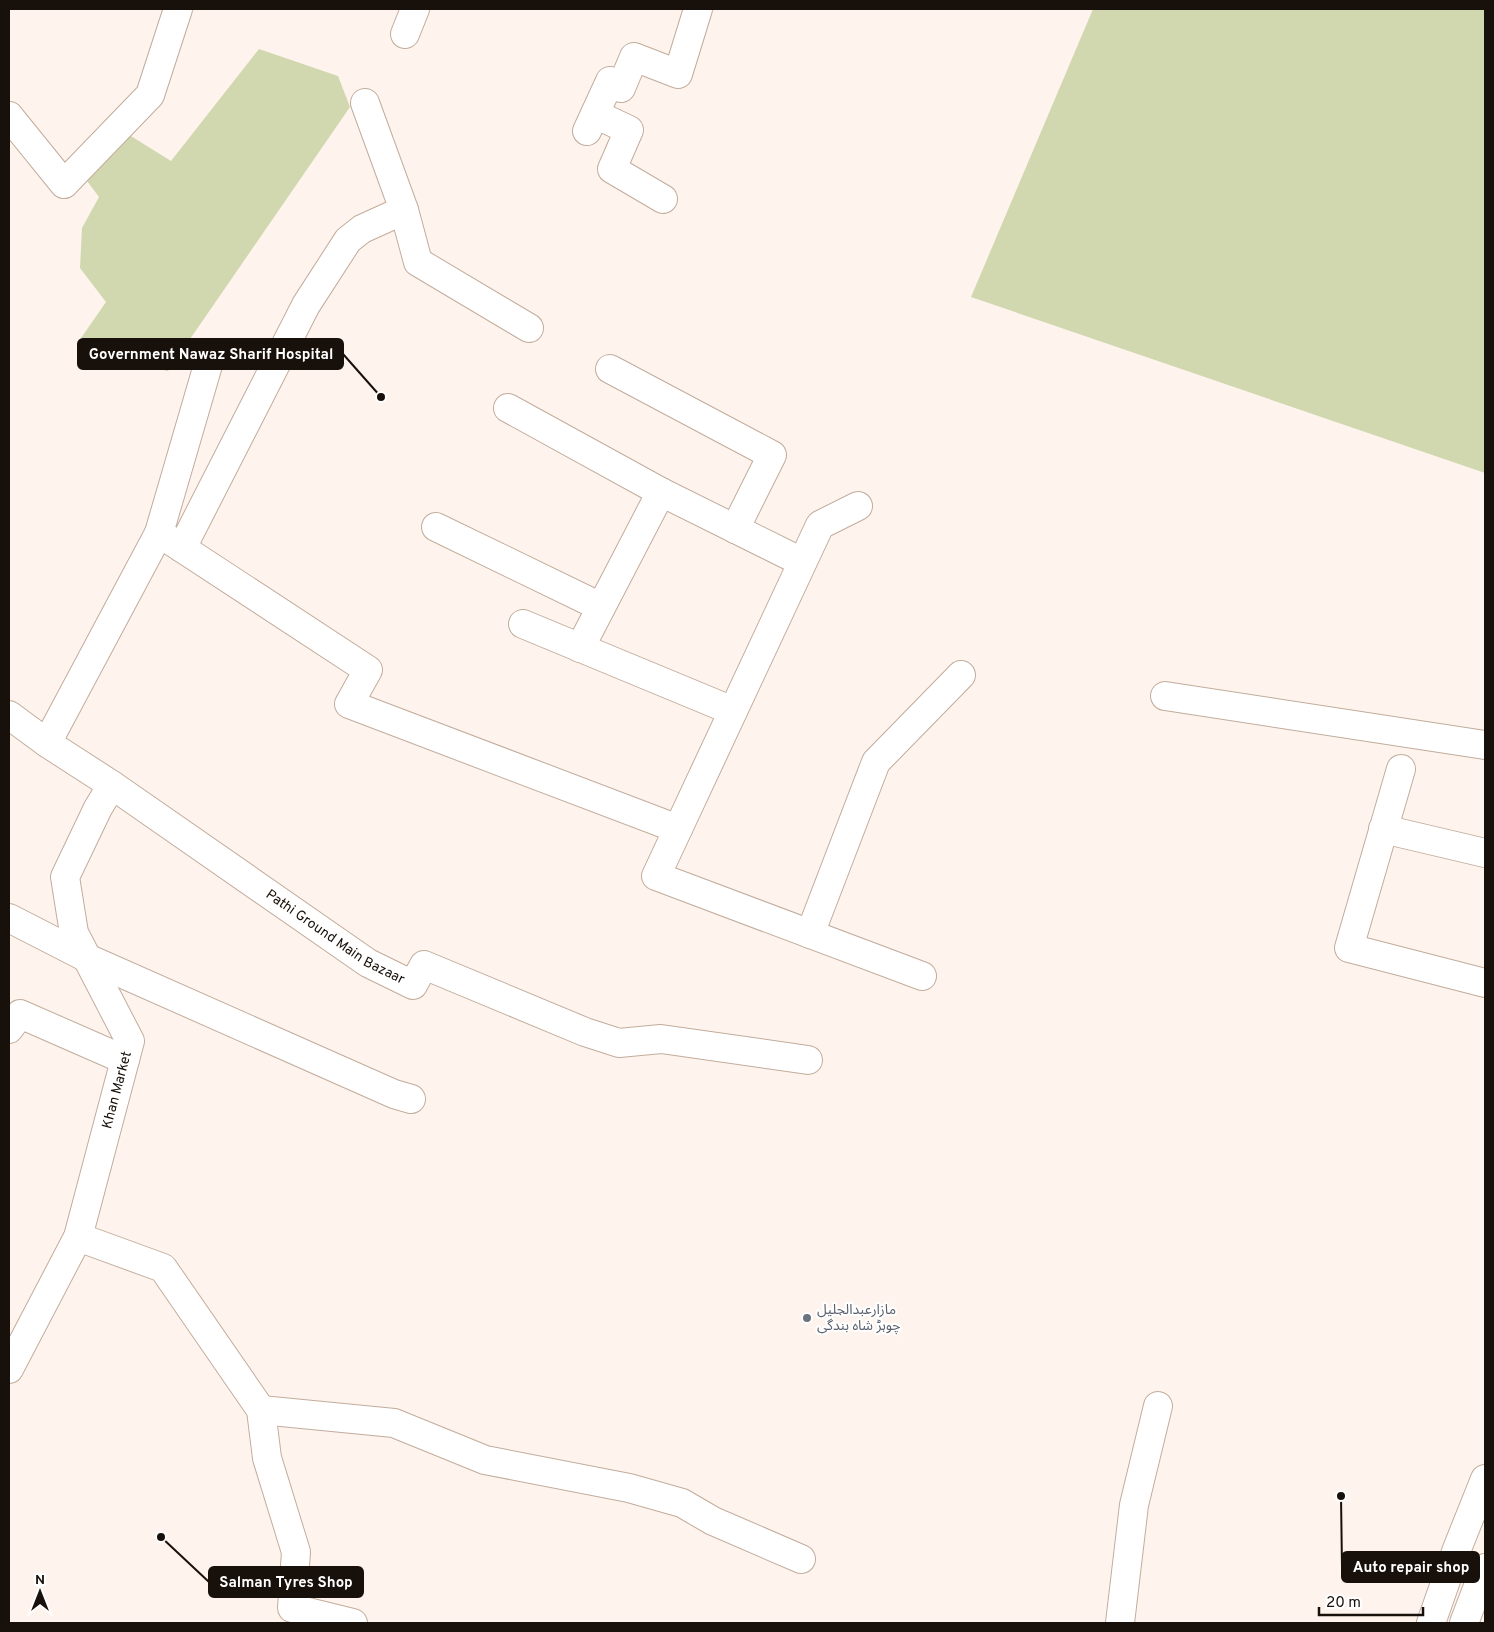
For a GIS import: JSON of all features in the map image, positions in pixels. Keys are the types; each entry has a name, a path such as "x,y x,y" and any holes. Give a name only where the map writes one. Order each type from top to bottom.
{"street":[{"path":"9,116 64,184 150,95 178,9"},
{"path":"405,34 415,9"},
{"path":"663,199 612,169 629,130 591,122 610,81 622,88 634,57 678,74 698,9"},
{"path":"365,103 404,210 418,262 529,328"},
{"path":"182,548 306,305 348,240 362,229 404,210"},
{"path":"47,743 159,533 208,365"},
{"path":"610,369 772,455 735,529"},
{"path":"508,408 661,492 802,562"},
{"path":"580,648 661,492"},
{"path":"858,506 820,525 656,876 922,976"},
{"path":"436,527 601,607"},
{"path":"159,533 368,670 349,704 678,829"},
{"path":"523,624 733,711"},
{"path":"810,934 876,762 961,675"},
{"path":"1165,696 1485,745"},
{"name":"Pathi Ground Main Bazaar","path":"9,715 368,963 414,985 424,965 585,1032 618,1043 660,1039 808,1060"},
{"path":"1401,769 1349,948 1485,983"},
{"name":"Khan Market","path":"9,1369 78,1237 130,1041 74,933 65,877 98,808 112,785"},
{"path":"1383,829 1485,853"},
{"path":"9,918 87,958 394,1094 410,1099"},
{"path":"9,1029 20,1014 126,1060"},
{"path":"78,1237 162,1268 261,1410 267,1458 296,1552 292,1608 353,1623"},
{"path":"1120,1623 1134,1504 1158,1406"},
{"path":"261,1410 394,1423 485,1460 629,1488 682,1503 713,1521 801,1559"},
{"path":"1431,1623 1457,1549 1485,1479"},
{"path":"1464,1623 1485,1568"}],"green space":[{"path":"1093,9 1485,9 1485,473 971,297"},
{"path":"259,49 338,76 350,107 168,371 110,360 81,338 106,302 80,268 82,228 99,197 78,169 118,128 171,161"}],"place":[{"name":"Government Nawaz Sharif Hospital","path":"381,397"},
{"name":"مازارعبدالجلیل چوہڑ شاہ بندگی","path":"807,1318"},
{"name":"Auto repair shop","path":"1341,1496"},
{"name":"Salman Tyres Shop","path":"161,1537"}]}
